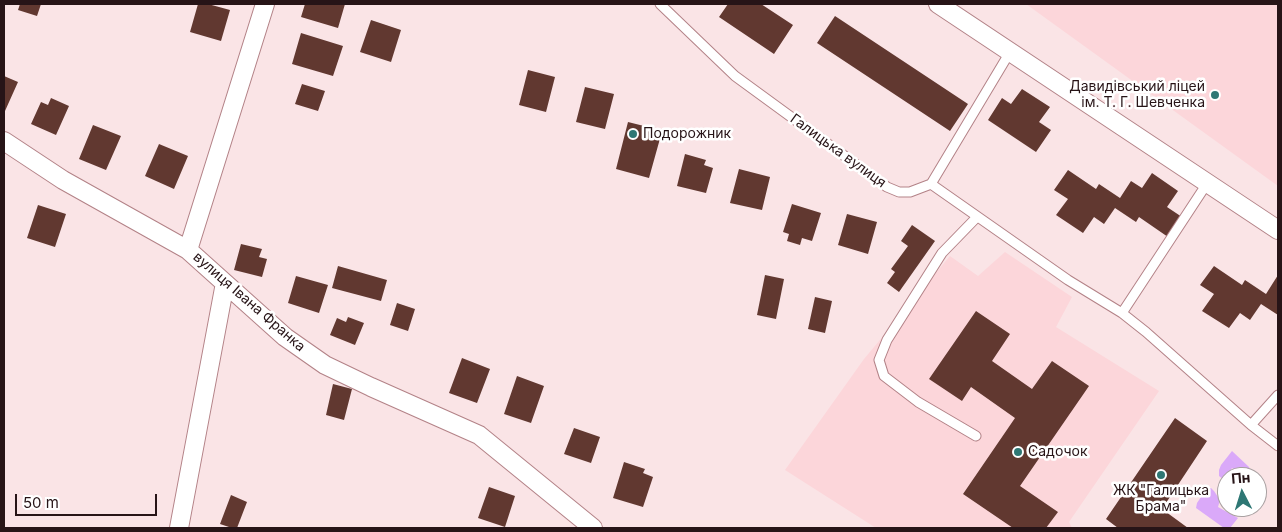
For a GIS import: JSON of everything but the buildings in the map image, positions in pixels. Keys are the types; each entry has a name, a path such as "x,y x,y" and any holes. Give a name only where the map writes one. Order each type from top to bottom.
{"street":[{"path":"188,250 265,4"},
{"path":"938,4 1278,230"},
{"name":"вулиця Івана Франка","path":"4,141 63,180 188,250 285,336 325,365 479,435 593,528"},
{"path":"179,528 225,283"}],"lane":[{"name":"Галицька вулиця","path":"660,4 735,76 887,187 899,192 910,192 931,184"},
{"path":"1010,52 931,184 1068,280 1122,313 1251,425 1278,446"},
{"path":"1122,313 1208,182"},
{"path":"976,436 918,402 884,376 879,360 887,340 942,253 977,217"},
{"path":"1251,425 1278,394"}],"shaded area":[{"name":"Давидівський ліцей ім. Т. Г. Шевченка","path":"1026,4 1278,4 1278,186"},
{"path":"1005,252 1072,297 1056,327 1159,391 1069,522 1072,528 876,528 785,470 864,359 950,256 978,276"},
{"path":"1232,451 1249,467 1220,467"},
{"path":"1207,488 1211,488 1217,496 1217,517 1238,518 1230,528 1224,528 1196,508 1197,503"}],"place":[{"name":"Давидівський ліцей ім. Т. Г. Шевченка","path":"1215,95"},
{"name":"Подорожник","path":"633,134"},
{"name":"Садочок","path":"1018,452"},
{"name":"ЖК \"Галицька Брама\"","path":"1161,475"}]}
